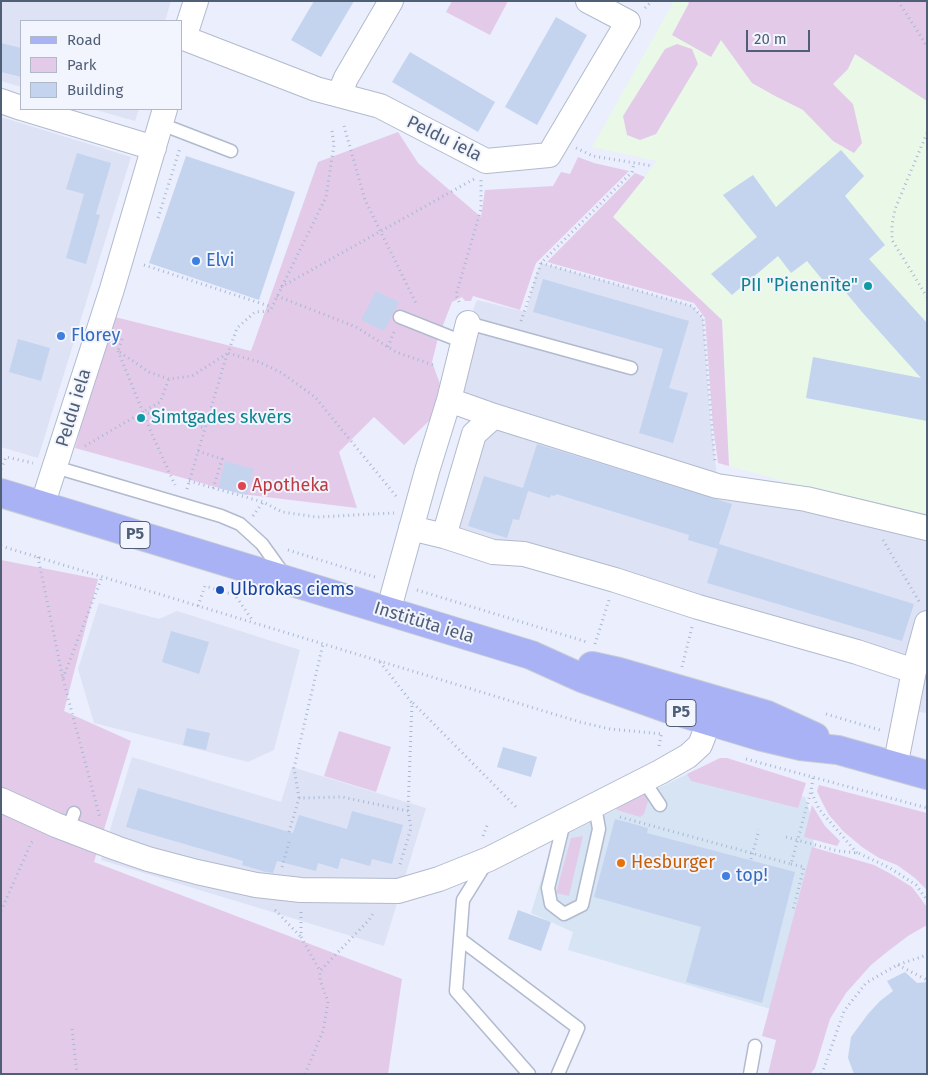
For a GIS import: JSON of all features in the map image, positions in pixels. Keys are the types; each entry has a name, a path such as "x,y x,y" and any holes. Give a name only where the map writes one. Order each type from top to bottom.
{"main road":[{"name":"Institūta iela","path":"1,493 531,656 619,672 714,711 767,715 803,730 838,750 927,775"}],"street":[{"name":"Peldu iela","path":"196,1 183,44 316,89 380,106 486,161 549,155 628,22 588,1"},
{"path":"340,95 346,78 390,1"},
{"path":"1,101 20,108"},
{"path":"28,110 154,148"},
{"name":"Peldu iela","path":"42,506 51,460 102,316 163,116"},
{"path":"388,612 449,400 466,333"},
{"path":"449,400 494,416 718,486 806,499 927,528"},
{"path":"444,536 474,434 494,416"},
{"path":"413,521 444,536 492,552 524,554 615,580 698,607 857,652 914,671"},
{"path":"895,766 901,736 918,697 914,671 924,615"},
{"path":"1,800 66,822 98,841 148,859 256,885 301,890 391,882 406,889 439,879 489,859 564,822 605,811 644,781 688,756 700,745 714,711"}],"lane":[{"path":"163,116 231,152"},
{"path":"400,317 420,326 466,333 517,336 631,368"},
{"path":"51,460 222,516 240,524 262,544 289,582"},
{"path":"644,781 660,805"},
{"path":"564,822 548,888 551,904 564,914 582,905 599,829 605,811"},
{"path":"489,859 464,900 456,991 529,1074"},
{"path":"460,940 578,1028 558,1074"},
{"path":"750,1074 756,1046"}],"path":[{"path":"898,1 927,46"},
{"path":"344,126 365,200 418,307 420,326"},
{"path":"166,482 187,489 237,328 255,312 270,311 326,197 334,145 332,131"},
{"path":"927,133 895,209 892,225 892,240 927,297"},
{"path":"581,151 593,156 653,166"},
{"path":"517,336 541,263 632,172 634,163"},
{"path":"281,288 480,175 482,190 481,209 456,296 466,333"},
{"path":"541,263 692,306 703,318 710,415 718,486"},
{"path":"144,265 272,307"},
{"path":"277,296 356,327 396,352 456,374"},
{"path":"102,316 175,485"},
{"path":"118,351 150,372 170,379 192,376 228,353 259,362 282,374 314,397 413,521"},
{"path":"1,456 51,460 74,453 160,402 170,379"},
{"path":"142,412 205,428"},
{"path":"198,451 222,459 213,489"},
{"path":"1,470 6,457"},
{"path":"190,481 263,502 282,512 317,517 403,513 413,521"},
{"path":"253,516 263,502"},
{"path":"248,512 257,519"},
{"path":"868,515 924,615"},
{"path":"1,546 580,722 610,729 670,736"},
{"path":"285,548 289,551 595,644 615,580"},
{"path":"38,557 63,679 102,823 98,841"},
{"path":"63,679 102,577"},
{"path":"198,606 205,586 227,592 234,595 254,622"},
{"path":"681,670 698,607"},
{"path":"290,832 300,798 294,768 323,644"},
{"path":"380,662 412,703 517,808"},
{"path":"320,971 369,920 391,882 411,828 408,812 412,703"},
{"path":"819,712 901,736"},
{"path":"741,758 927,808"},
{"path":"791,864 813,778"},
{"path":"811,791 819,809 858,853"},
{"path":"300,798 342,797 408,812"},
{"path":"605,811 633,822 804,867 793,910"},
{"path":"1,911 31,843 66,822"},
{"path":"751,860 759,830"},
{"path":"786,837 838,851 858,853 903,876 916,885 927,900"},
{"path":"301,890 301,937 320,971 320,980 328,1002 323,1031 305,1074"},
{"path":"822,1074 844,1011 866,983 897,965 927,955"},
{"path":"897,965 927,980"},
{"path":"72,1029 78,1074"}],"shaded area":[{"path":"1,1 171,1 165,20 20,20 20,87 1,81"},
{"path":"674,1 772,1 888,74 927,101 927,520 729,466 722,320 613,217 657,161 592,147"},
{"path":"96,110 139,110 135,121"},
{"path":"1,117 131,157 38,458 1,447"},
{"path":"541,263 692,306 703,318 710,415 718,486 927,528 927,713 895,709 903,664 444,536 493,417 449,400 468,323 477,300 526,312 536,274"},
{"path":"99,603 159,619 177,611 300,650 274,750 248,762 94,723 78,669"},
{"path":"132,757 281,802 292,767 426,808 384,946 101,860"},
{"path":"695,770 805,797 811,816 816,865 774,1010 568,950 573,932 531,913 553,841"}],"green space":[{"path":"452,1 508,1 490,35 446,12"},
{"path":"687,1 927,1 927,101 855,54 848,69 833,84 853,104 862,143 854,153 833,141 803,110 752,83 721,40 711,57 672,35 689,3"},
{"path":"677,44 692,49 698,64 656,134 640,140 627,135 623,116 665,49"},
{"path":"398,132 418,163 481,217 485,190 553,186 561,172 570,174 578,157 594,163 629,171 536,263 520,310 473,296 471,301 465,301 462,297 452,302 438,338 432,362 440,384 431,419 404,445 374,417 339,452 357,508 241,494 75,448 111,316 251,351 318,162"},
{"path":"635,173 645,177 613,217 722,320 729,466 718,463 713,426 705,318 694,303 547,262"},
{"path":"1,560 98,579 64,711 131,741 94,862 402,979 388,1074 1,1074"},
{"path":"339,731 391,747 376,792 324,776"},
{"path":"720,758 727,758 806,783 798,808 691,781 687,774"},
{"path":"819,785 927,813 927,890 915,878 897,865 879,858 843,831 829,815 822,802 817,791"},
{"path":"645,793 649,798 644,814 640,817 617,810 616,808"},
{"path":"812,805 825,826 840,841 837,846 804,837"},
{"path":"583,836 569,896 556,893 571,838"},
{"path":"812,847 874,865 912,887 927,907 927,925 908,936 871,965 846,993 830,1019 815,1068 810,1074 768,1074 776,1040 762,1036"}],"building":[{"path":"314,1 354,1 321,57 291,40"},
{"path":"556,17 587,35 537,125 505,107"},
{"path":"1,43 20,48 20,77 1,72"},
{"path":"410,52 495,102 478,132 392,82"},
{"name":"PII \"Pienenīte\"","path":"841,150 864,176 845,196 885,245 869,259 927,323 927,421 806,398 813,357 921,378 839,284 830,289 807,261 791,273 778,256 732,295 711,274 757,237 723,195 753,175 776,207"},
{"path":"77,153 111,163 96,214 100,215 86,264 66,258 84,194 66,189"},
{"path":"186,156 295,192 259,300 149,263"},
{"path":"543,279 689,321 669,388 688,393 673,443 639,433 663,349 533,312"},
{"path":"376,291 399,302 384,331 361,320"},
{"path":"18,339 50,348 41,381 9,372"},
{"path":"537,444 732,504 719,544 914,604 902,641 707,583 718,549 688,540 689,535 556,494 555,496 551,495 550,498 528,491 519,520 513,519 507,538 468,526 484,476 523,488"},
{"path":"225,461 254,469 247,495 218,488"},
{"path":"171,631 209,642 199,674 162,662"},
{"path":"187,728 210,733 206,750 183,745"},
{"path":"503,747 537,757 531,777 497,767"},
{"path":"138,788 293,833 299,815 347,829 352,811 403,825 392,864 372,859 370,866 341,858 338,869 318,863 316,871 277,861 273,873 242,865 243,861 126,827"},
{"path":"615,819 648,828 647,833 795,872 762,1003 686,982 701,927 594,897"},
{"path":"518,910 551,922 541,951 508,939"},
{"path":"905,972 917,983 927,982 927,1074 854,1074 848,1058 851,1037 868,1014 893,991 887,981"}],"place":[{"name":"Elvi","path":"196,261"},
{"name":"PII \"Pienenīte\"","path":"868,286"},
{"name":"Florey","path":"61,336"},
{"name":"Simtgades skvērs","path":"141,418"},
{"name":"Apotheka","path":"242,486"},
{"name":"Ulbrokas ciems","path":"220,590"},
{"name":"Hesburger","path":"621,863"},
{"name":"top!","path":"726,876"}]}
